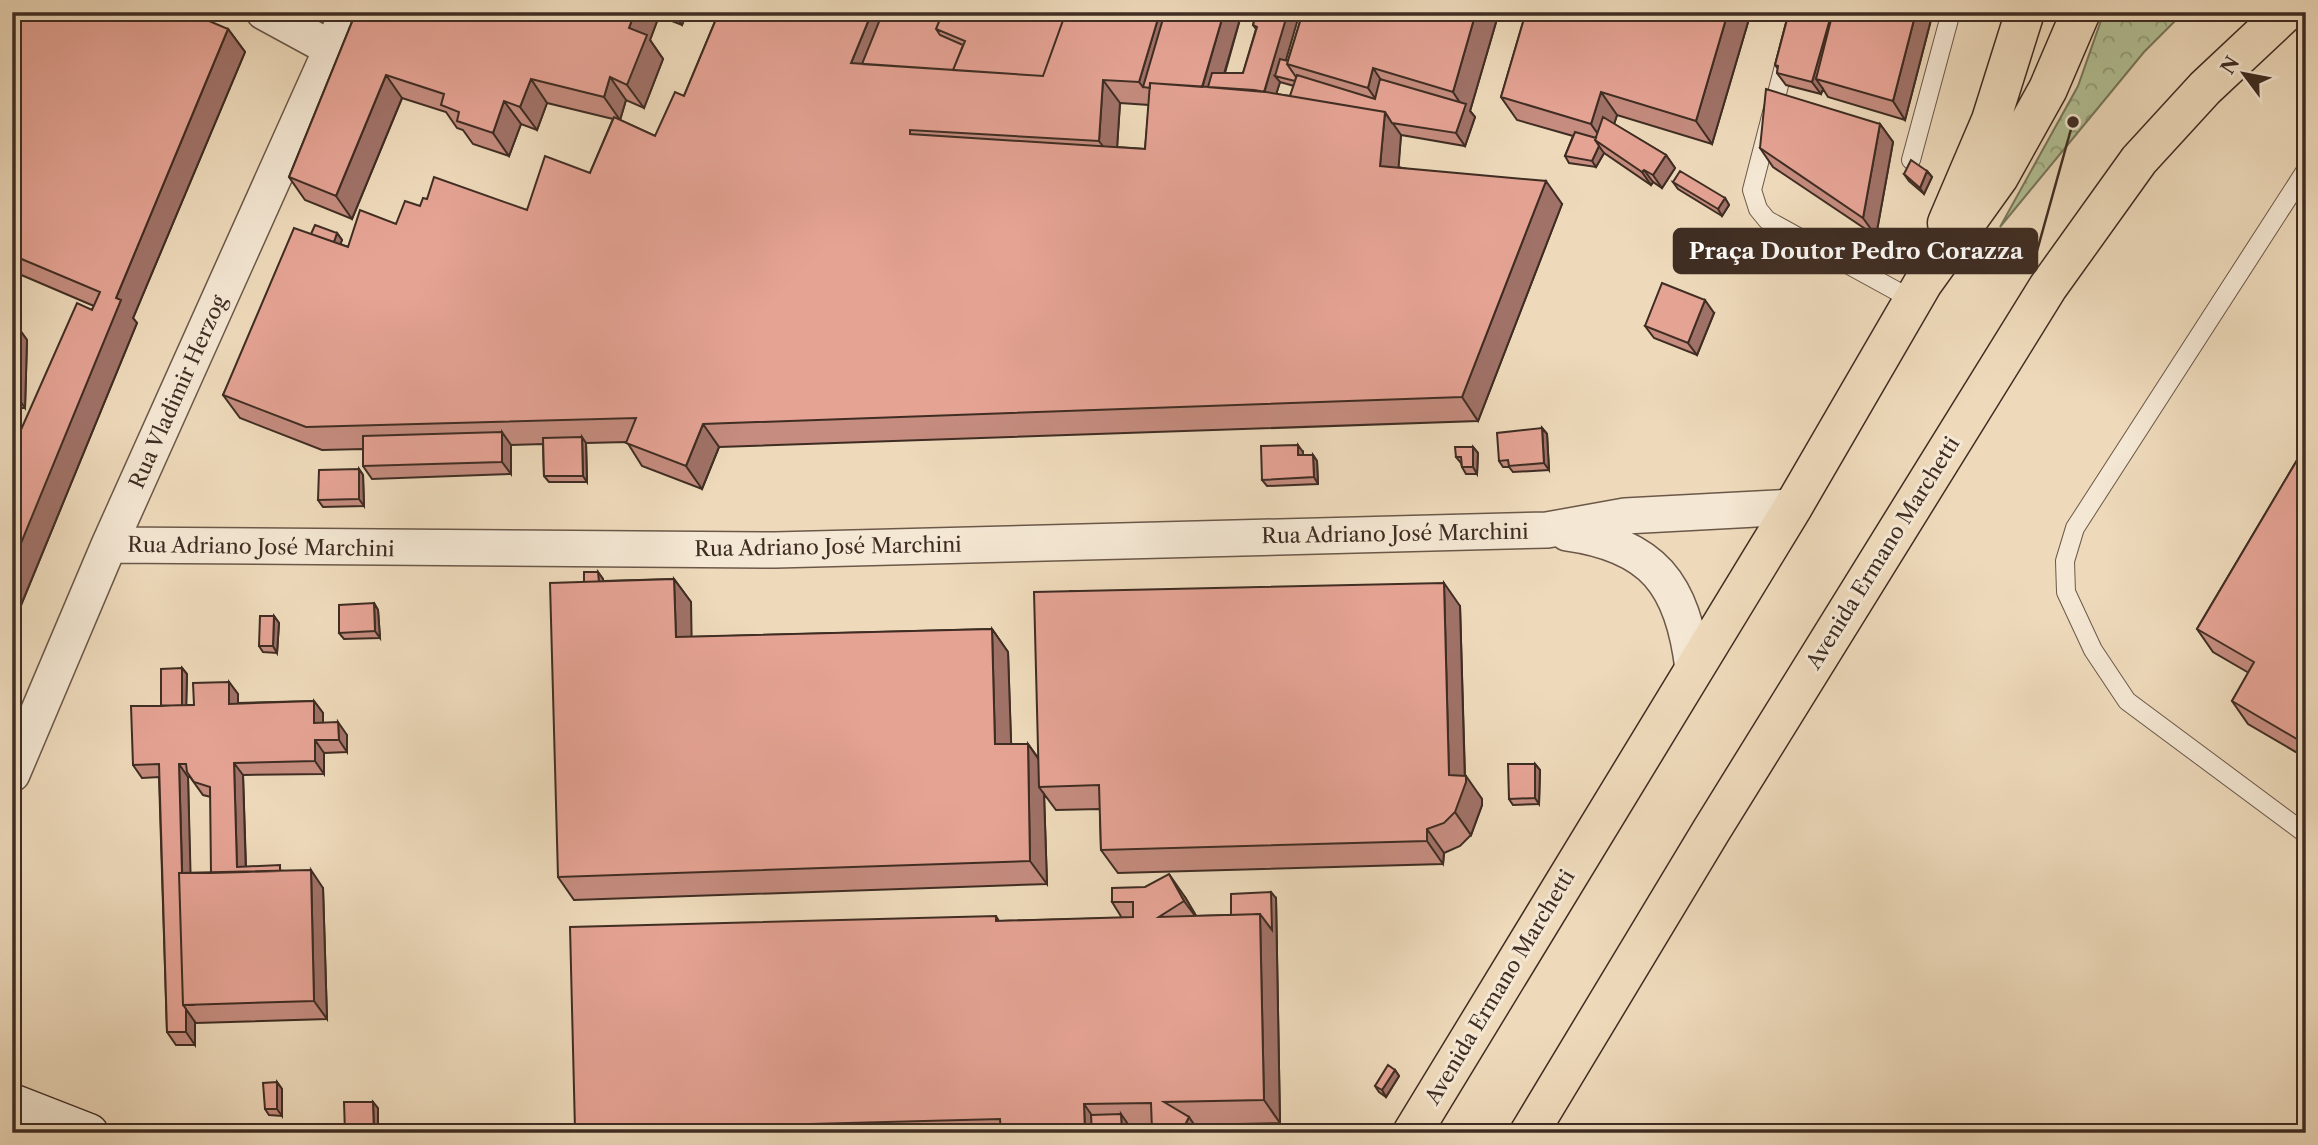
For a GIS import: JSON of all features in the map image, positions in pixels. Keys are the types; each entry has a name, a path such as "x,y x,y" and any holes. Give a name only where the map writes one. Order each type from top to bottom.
{"main road":[{"path":"1918,291 1991,120 2025,12"},
{"name":"Avenida Ermano Marchetti","path":"1412,1133 1793,507 1918,291 1999,177 2024,134 2081,12"},
{"name":"Avenida Ermano Marchetti","path":"1530,1133 1718,820 2048,287 2139,160 2205,88 2286,12"},
{"path":"2205,88 2306,31"}],"street":[{"path":"264,12 332,49"},
{"name":"Rua Vladimir Herzog","path":"12,774 109,545 348,12"},
{"name":"Rua Adriano José Marchini","path":"109,545 775,550 1546,530 1625,516 1793,507"},
{"name":"Rua Adriano José Marchini","path":"1546,530 1608,541 1641,555 1653,565 1675,599 1691,648 1693,669"},
{"path":"12,1103 89,1133"}],"lane":[{"path":"1798,12 1752,190 1754,199 1767,220 1918,291"},
{"path":"1911,160 1951,12"},
{"path":"2306,170 2076,528 2065,561 2066,592 2093,650 2127,701 2306,834"}],"green space":[{"path":"2104,12 2184,12 2144,52 2000,227 2078,86"}],"building":[{"path":"14,12 188,12 228,29 116,298 121,300 12,565 12,450 77,303 92,310 100,292 12,255"},
{"path":"356,12 635,12 629,28 647,35 627,85 610,77 604,97 531,79 520,107 504,101 493,133 457,121 459,112 441,105 444,94 386,75 336,196 289,177"},
{"path":"719,12 872,12 851,63 1043,76 1066,12 1160,12 1139,82 1103,80 1099,141 910,130 910,134 1145,149 1150,83 1254,90 1385,112 1380,166 1546,181 1462,397 703,424 686,466 626,443 636,418 306,427 223,395 294,228 348,247 360,210 396,224 405,201 420,206 423,198 427,199 434,177 527,210 545,156 590,173 614,117 655,136 675,92 684,96"},
{"path":"883,12 943,12 936,29 940,35 963,45 953,70 862,64"},
{"path":"943,12 1066,12 1043,76 953,70 965,41 936,29"},
{"path":"1165,12 1224,12 1202,87 1150,83 1150,88 1143,87"},
{"path":"1257,12 1288,12 1264,92 1208,87 1212,73 1243,73 1257,27 1253,25"},
{"path":"1303,12 1476,12 1453,92 1373,68 1368,88 1287,64"},
{"path":"1526,12 1728,12 1696,121 1601,92 1591,124 1501,97"},
{"path":"1789,12 1832,12 1812,82 1777,73 1778,66 1775,65"},
{"path":"1833,12 1916,12 1893,101 1816,79"},
{"path":"1280,59 1288,61 1287,64 1296,77 1295,81 1275,76"},
{"path":"1297,75 1375,99 1380,79 1466,104 1456,133 1392,123 1385,112 1290,96"},
{"path":"1766,89 1880,124 1863,218 1760,148"},
{"path":"1603,117 1666,155 1653,175 1644,170 1642,172 1595,140"},
{"path":"1575,132 1596,138 1599,146 1592,161 1565,156"},
{"path":"1911,160 1927,171 1920,188 1904,174"},
{"path":"1680,171 1725,198 1718,209 1673,182"},
{"path":"315,225 337,233 334,242 311,234"},
{"path":"1662,283 1705,300 1688,343 1645,326"},
{"path":"1542,428 1544,463 1509,466 1508,460 1499,461 1497,433"},
{"path":"502,432 502,462 363,466 363,436"},
{"path":"582,437 583,476 544,476 543,438"},
{"path":"1298,445 1298,455 1313,455 1314,477 1262,480 1261,446"},
{"path":"2306,445 2306,736 2302,742 2232,701 2254,662 2197,629"},
{"path":"1455,447 1473,447 1473,467 1462,467 1461,457 1456,457"},
{"path":"359,469 359,499 318,500 319,470"},
{"path":"584,572 598,572 599,582 584,582"},
{"path":"674,579 676,637 992,629 995,744 1028,744 1030,861 558,877 550,583"},
{"path":"1444,583 1449,775 1466,776 1466,782 1455,812 1444,823 1427,829 1427,841 1101,850 1099,785 1039,787 1034,592"},
{"path":"374,603 375,631 339,633 339,605"},
{"path":"260,616 274,616 273,646 259,646"},
{"path":"182,668 182,705 161,706 161,669"},
{"path":"229,682 229,704 314,701 314,723 338,722 339,740 315,740 315,761 234,763 237,867 280,865 280,871 211,873 210,787 194,782 187,772 186,764 179,764 182,873 179,873 186,1032 167,1032 159,764 133,765 131,706 194,705 193,683"},
{"path":"1508,764 1535,764 1535,798 1509,799"},
{"path":"311,870 314,1001 183,1005 179,873"},
{"path":"1169,874 1184,901 1159,917 1260,914 1264,1100 1164,1102 1189,1117 1181,1133 1156,1133 1152,1130 1151,1103 1084,1104 1085,1133 1001,1133 1000,1119 575,1130 570,927 996,916 996,921 1133,917 1133,902 1112,902 1112,888 1145,887"},
{"path":"1271,892 1272,930 1260,914 1231,915 1231,894"},
{"path":"1388,1065 1395,1070 1382,1090 1375,1086"},
{"path":"277,1082 277,1109 265,1109 263,1083"},
{"path":"344,1102 373,1102 374,1133 345,1133"},
{"path":"1121,1114 1122,1133 1092,1133 1091,1115"}],"place":[{"name":"Praça Doutor Pedro Corazza","path":"2073,122"}]}
